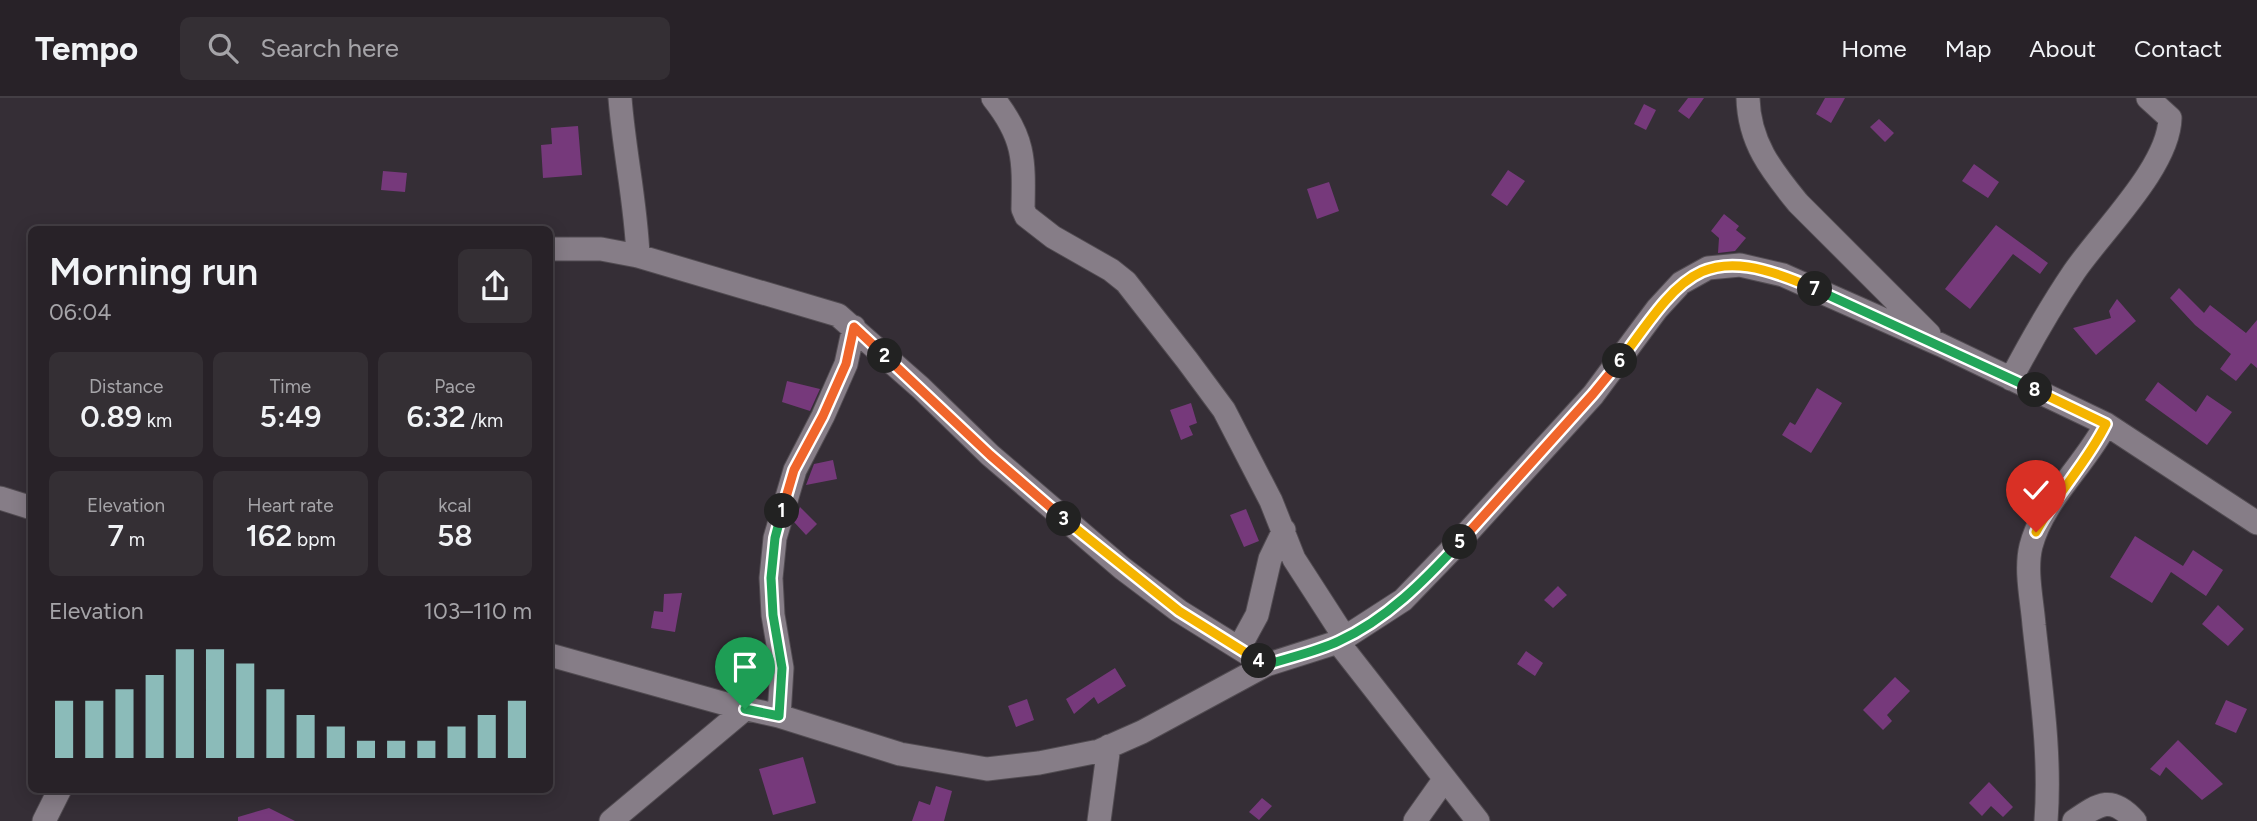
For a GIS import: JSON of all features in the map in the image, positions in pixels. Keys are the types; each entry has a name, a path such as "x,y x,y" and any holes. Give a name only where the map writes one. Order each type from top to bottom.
{"street":[{"path":"620,98 623,136 636,215 638,256"},
{"path":"993,98 1014,130 1022,150 1023,209 1026,216 1053,237 1111,270 1126,282 1224,410 1284,530 1294,559 1341,640 1478,821"},
{"path":"1748,98 1753,136 1762,158 1798,203 1941,345"},
{"path":"2011,379 2042,319 2162,152 2169,132 2170,118 2148,98"},
{"path":"553,248 601,249 638,256 838,315 990,455 1122,568 1179,611 1266,665"},
{"path":"553,656 779,716 900,754 987,769 1040,763 1109,746 1266,665 1341,640 1403,600 1429,575 1593,394 1681,284 1708,268 1740,265 1783,275 1941,345 2106,424 2257,523"},
{"path":"779,716 782,668 773,615 771,578 775,538 794,470 823,416 846,364 854,327"},
{"path":"2046,821 2047,758 2030,583 2031,548 2046,513 2096,444 2106,424"},
{"path":"0,498 28,507"},
{"path":"1239,648 1257,615 1270,559 1284,530"},
{"path":"611,821 745,709"},
{"path":"1099,821 1109,746"},
{"path":"1415,821 1444,779"},
{"path":"44,821 58,793"},
{"path":"2074,821 2089,811 2113,803 2122,806 2135,821"}],"building":[{"path":"1688,98 1704,98 1689,119 1678,111"},
{"path":"1825,98 1845,98 1831,123 1816,114"},
{"path":"1644,104 1656,110 1646,130 1634,124"},
{"path":"1879,119 1894,133 1885,142 1870,127"},
{"path":"578,126 582,175 543,178 541,145 552,144 551,128"},
{"path":"1974,164 1999,182 1988,198 1962,181"},
{"path":"1508,170 1525,181 1507,206 1491,195"},
{"path":"383,171 407,173 405,192 381,190"},
{"path":"1329,182 1339,211 1317,219 1307,189"},
{"path":"1724,214 1739,226 1736,230 1746,238 1735,251 1718,253 1719,238 1711,231"},
{"path":"1996,225 2048,263 2040,274 2013,254 1970,309 1945,289"},
{"path":"2179,288 2204,313 2210,305 2246,333 2257,320 2257,368 2251,363 2236,381 2220,369 2231,354 2195,325 2170,298"},
{"path":"2117,299 2136,321 2096,355 2073,328 2111,318 2109,311"},
{"path":"787,381 820,389 810,411 782,402"},
{"path":"2158,382 2196,412 2207,395 2232,412 2207,445 2145,400"},
{"path":"1817,388 1842,403 1811,453 1782,435 1790,422 1795,425"},
{"path":"1191,403 1197,423 1189,426 1193,435 1181,440 1170,410"},
{"path":"833,460 837,479 806,485 814,464"},
{"path":"800,507 817,524 806,535 794,522"},
{"path":"1246,509 1259,541 1244,547 1230,515"},
{"path":"2135,536 2183,566 2193,550 2223,570 2206,596 2171,572 2152,603 2110,577"},
{"path":"1558,586 1567,595 1553,608 1544,600"},
{"path":"682,593 675,632 651,628 654,611 663,612 664,594"},
{"path":"2218,605 2244,629 2228,646 2202,624"},
{"path":"1526,651 1543,663 1535,676 1517,664"},
{"path":"1115,668 1126,686 1098,704 1094,697 1074,714 1066,699"},
{"path":"1895,677 1910,691 1887,715 1892,721 1883,730 1863,710"},
{"path":"1027,699 1034,720 1016,727 1008,706"},
{"path":"2226,700 2247,709 2236,733 2215,724"},
{"path":"2178,740 2223,784 2202,800 2166,767 2160,776 2150,769"},
{"path":"803,757 816,803 773,815 759,769"},
{"path":"1989,782 2013,807 2003,817 1991,806 1982,816 1969,803"},
{"path":"936,786 952,791 944,821 912,821 919,801 930,805"},
{"path":"1262,798 1272,806 1259,820 1249,812"},
{"path":"269,808 295,821 238,821 238,817"}],"route":[{"path":"745,709 779,716 782,668 773,615 771,578 775,538 794,470 823,416 846,364 854,327 990,455 1122,568 1179,611 1266,665 1338,642 1403,600 1458,544 1593,394 1657,309 1681,284 1708,268 1740,265 1783,275 1941,345 2106,424 2096,444 2046,513 2036,532"}]}
